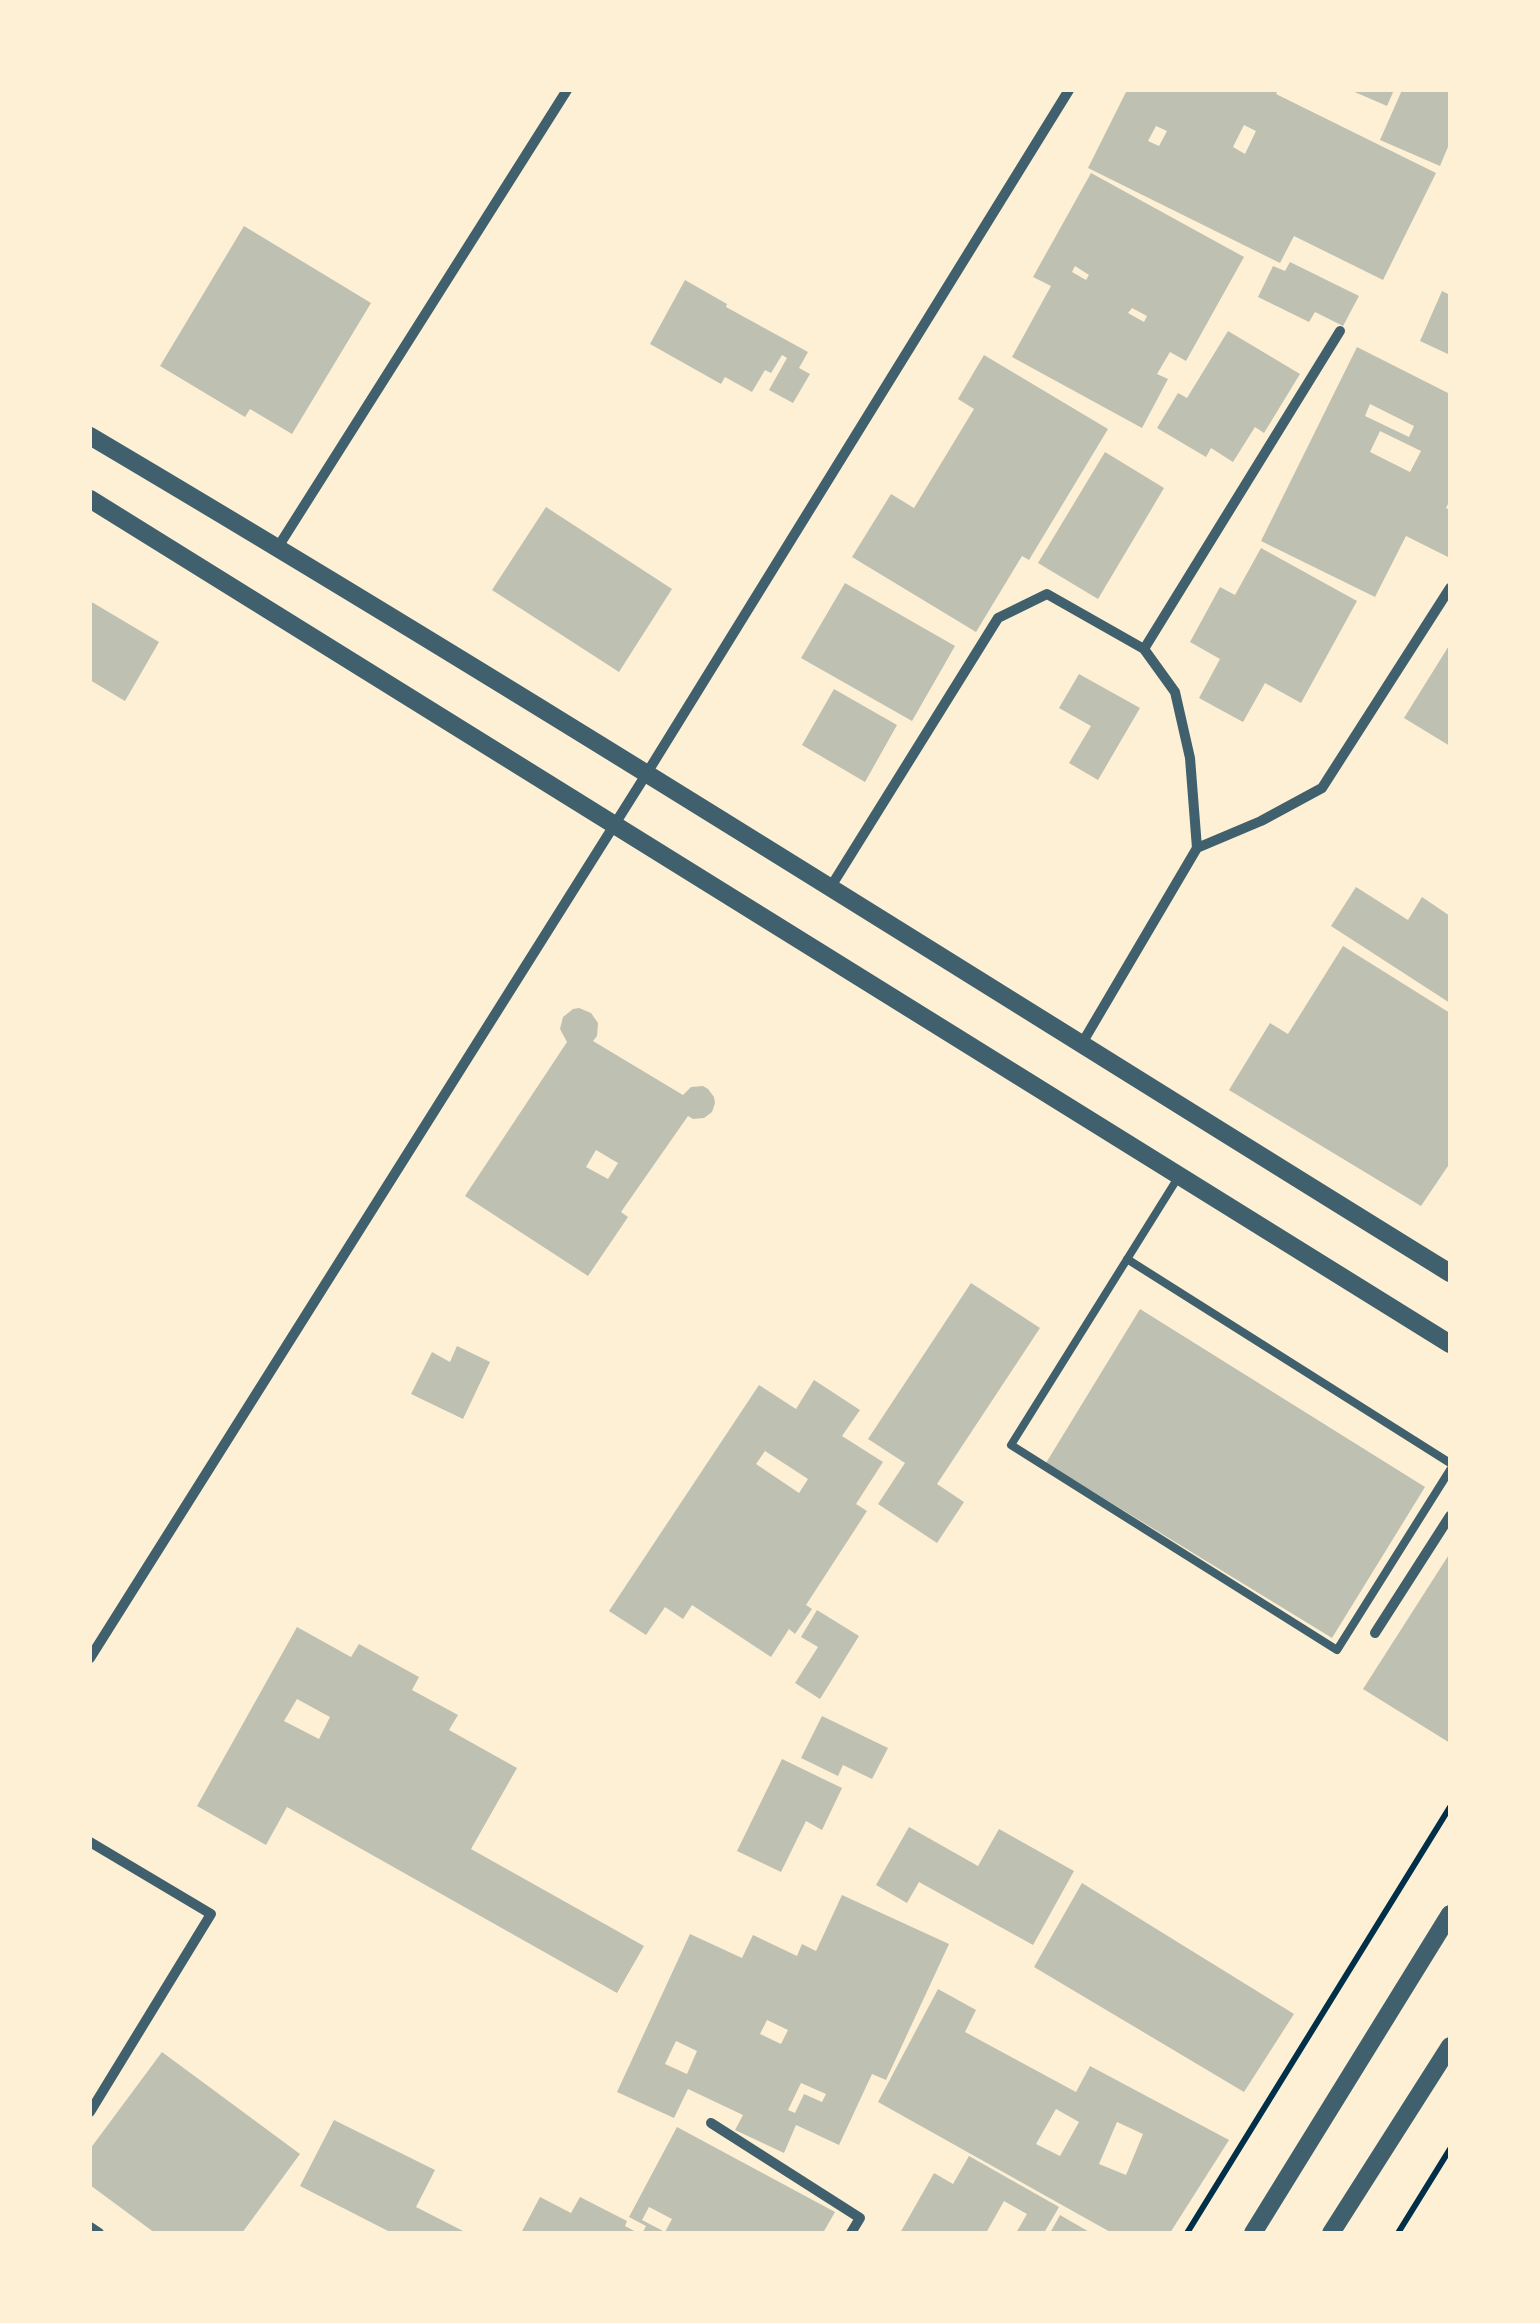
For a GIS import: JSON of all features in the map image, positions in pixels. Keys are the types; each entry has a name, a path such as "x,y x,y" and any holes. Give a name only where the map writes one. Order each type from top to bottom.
{"street":[{"path":"278,548 567,90"},
{"path":"90,1658 615,824 1069,90"},
{"path":"1144,650 1340,331"},
{"path":"90,436 647,772 1450,1272"},
{"path":"90,499 1450,1344"},
{"path":"1197,848 1261,821 1322,788 1450,588"},
{"path":"830,888 998,618 1047,594 1144,650 1175,692 1190,758 1197,848 1081,1044"},
{"path":"1375,1633 1450,1516"},
{"path":"90,1842 212,1914 90,2112"},
{"path":"1253,2233 1450,1914"},
{"path":"1331,2233 1450,2046"},
{"path":"711,2123 860,2218 851,2233"},
{"path":"90,2227 99,2233"}],"lane":[{"path":"1126,1260 1450,1466 1337,1650 1011,1445 1126,1260 1180,1174"}],"path":[{"path":"1187,2233 1450,1806"},
{"path":"1398,2233 1450,2149"}],"building":[{"path":"1127,90 1278,90 1276,94 1436,173 1383,280 1294,236 1280,263 1088,168","holes":["1244,125 1256,131 1245,154 1233,147","1156,126 1167,131 1159,146 1148,141"]},
{"path":"1350,90 1394,90 1387,106"},
{"path":"1402,90 1450,90 1450,142 1440,166 1380,140"},
{"path":"1091,173 1244,257 1186,361 1170,352 1157,374 1168,379 1142,428 1012,357 1051,286 1033,277","holes":["1075,266 1089,275 1086,280 1072,272","1132,308 1147,316 1144,322 1128,313"]},
{"path":"244,226 371,303 292,434 250,409 245,417 160,366"},
{"path":"1290,262 1359,296 1343,326 1315,312 1309,322 1258,297 1273,266 1285,271"},
{"path":"685,280 808,352 799,368 810,374 793,403 769,390 787,358 782,355 771,373 765,370 752,392 725,377 721,384 650,344"},
{"path":"1442,291 1450,295 1450,355 1420,341"},
{"path":"1228,331 1300,374 1264,433 1255,427 1233,462 1211,448 1206,457 1157,428 1178,393 1187,398"},
{"path":"1357,347 1450,394 1450,500 1446,508 1450,510 1450,558 1406,536 1375,597 1261,541","holes":["1370,404 1414,426 1409,437 1365,416","1380,431 1421,451 1410,472 1370,452"]},
{"path":"984,355 1108,429 1029,560 1022,556 976,632 852,557 891,494 914,508 974,409 958,399"},
{"path":"1105,452 1164,488 1098,599 1038,563"},
{"path":"546,507 672,589 619,672 492,590"},
{"path":"1261,548 1357,601 1301,703 1265,683 1243,722 1199,698 1220,659 1190,642 1220,587 1235,595"},
{"path":"845,583 955,646 912,721 801,658"},
{"path":"90,601 159,642 125,701 90,680"},
{"path":"1450,644 1450,746 1404,718"},
{"path":"1079,674 1140,708 1098,780 1069,763 1091,726 1059,708"},
{"path":"834,689 897,725 865,782 802,745"},
{"path":"1356,887 1408,920 1422,897 1450,916 1450,1003 1331,926"},
{"path":"1343,946 1450,1013 1450,1163 1421,1206 1229,1090 1270,1023 1288,1034"},
{"path":"573,1009 591,1013 598,1023 593,1041 683,1095 691,1087 703,1086 715,1103 704,1118 688,1116 621,1212 628,1217 588,1276 465,1196 567,1042 560,1029 563,1017","holes":["596,1150 618,1163 608,1179 586,1167"]},
{"path":"971,1283 1040,1328 937,1484 964,1502 937,1543 878,1504 905,1463 868,1439"},
{"path":"1140,1309 1425,1487 1332,1638 1046,1463"},
{"path":"457,1346 490,1362 463,1419 411,1394 432,1352 450,1362"},
{"path":"814,1380 860,1410 842,1436 883,1462 856,1504 867,1511 806,1605 812,1609 795,1634 789,1629 771,1657 692,1605 683,1619 665,1607 646,1635 609,1611 759,1385 796,1409","holes":["765,1451 808,1479 799,1493 756,1464"]},
{"path":"1450,1553 1450,1743 1363,1689"},
{"path":"817,1610 859,1636 820,1699 795,1683 818,1647 801,1637"},
{"path":"297,1627 351,1657 359,1644 419,1677 412,1690 458,1715 449,1730 517,1768 471,1849 644,1946 617,1993 287,1807 266,1845 197,1806","holes":["297,1699 330,1717 319,1739 284,1721"]},
{"path":"822,1716 888,1748 872,1779 843,1765 838,1776 801,1758"},
{"path":"782,1759 842,1788 822,1830 806,1821 781,1872 737,1851"},
{"path":"909,1827 978,1866 999,1829 1074,1871 1033,1945 919,1882 907,1903 876,1885"},
{"path":"1082,1883 1294,2014 1244,2092 1034,1967"},
{"path":"842,1895 949,1944 886,2080 872,2074 839,2145 796,2125 784,2153 735,2130 743,2115 688,2089 674,2118 617,2092 690,1934 742,1958 753,1935 797,1956 802,1944 816,1951","holes":["767,2020 788,2030 781,2044 760,2034","676,2041 697,2051 687,2074 665,2064","801,2083 826,2094 822,2102 804,2094 795,2113 788,2110"]},
{"path":"938,1989 976,2010 965,2032 1076,2092 1090,2066 1229,2140 1170,2233 1112,2233 878,2102","holes":["1056,2109 1079,2122 1060,2156 1036,2144","1117,2122 1143,2134 1126,2175 1099,2164"]},
{"path":"162,2052 300,2154 242,2233 155,2233 90,2185 90,2149"},
{"path":"334,2120 435,2170 416,2207 467,2233 392,2233 300,2186"},
{"path":"677,2127 835,2212 823,2233 643,2232 646,2226 629,2217","holes":["649,2207 672,2219 665,2232 642,2220"]},
{"path":"969,2156 1059,2207 1044,2233 1016,2233 1027,2214 1004,2201 986,2233 900,2233 934,2173 953,2184"},
{"path":"540,2197 571,2213 580,2197 627,2221 625,2226 638,2233 521,2233"},
{"path":"1060,2215 1091,2233 1050,2233"}]}
